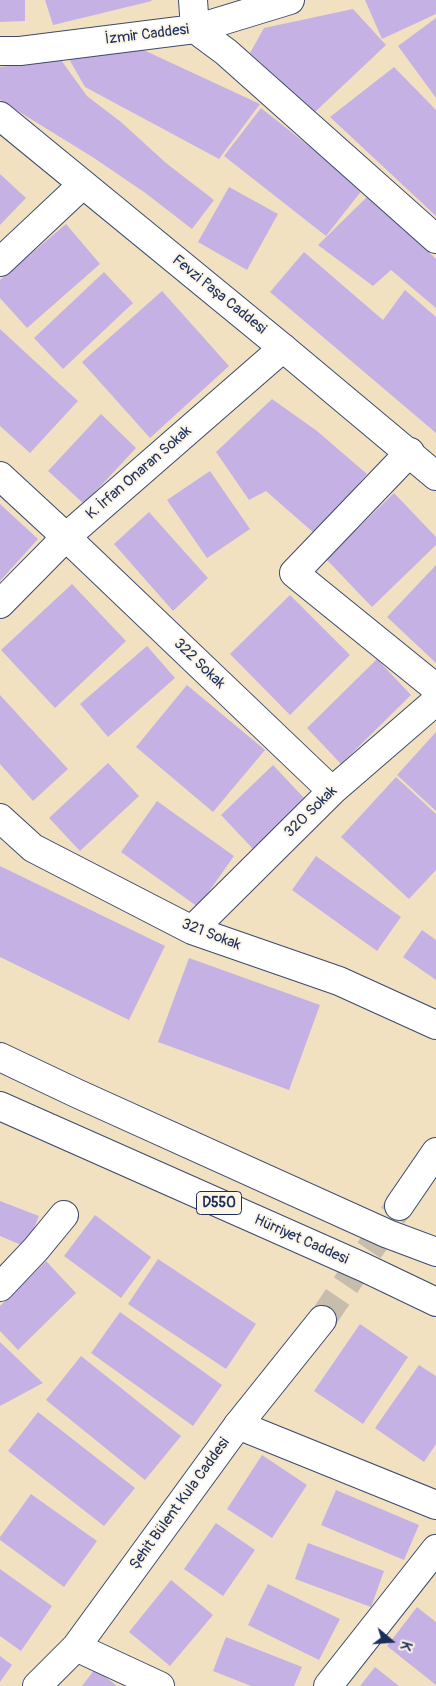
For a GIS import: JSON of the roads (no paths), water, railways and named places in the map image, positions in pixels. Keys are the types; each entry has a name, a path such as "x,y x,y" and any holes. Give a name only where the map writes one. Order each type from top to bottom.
{"main road":[{"path":"193,0 195,29 226,52 436,239"},
{"name":"İzmir Caddesi","path":"0,51 20,51 195,29 290,0"},
{"name":"Fevzi Paşa Caddesi","path":"0,116 410,452 436,476"},
{"path":"0,262 82,185"},
{"name":"K. İrfan Onaran Sokak","path":"0,604 66,537 283,348"},
{"path":"410,452 294,573 436,688"},
{"name":"322 Sokak","path":"0,476 332,791"},
{"name":"320 Sokak","path":"192,930 332,791 436,701"},
{"name":"321 Sokak","path":"0,818 33,848 192,930 339,981 436,1025"},
{"name":"D550","path":"0,1057 379,1230 436,1252"},
{"name":"Hürriyet Caddesi","path":"0,1106 354,1263 436,1302"},
{"path":"399,1206 436,1152"},
{"path":"0,1287 64,1215"},
{"name":"Şehit Bülent Kula Caddesi","path":"37,1686 76,1647 238,1425 322,1320"},
{"path":"238,1425 436,1505"},
{"path":"328,1686 436,1549"},
{"path":"76,1647 160,1686"}],"tunnel":[{"path":"322,1320 399,1206"}]}
